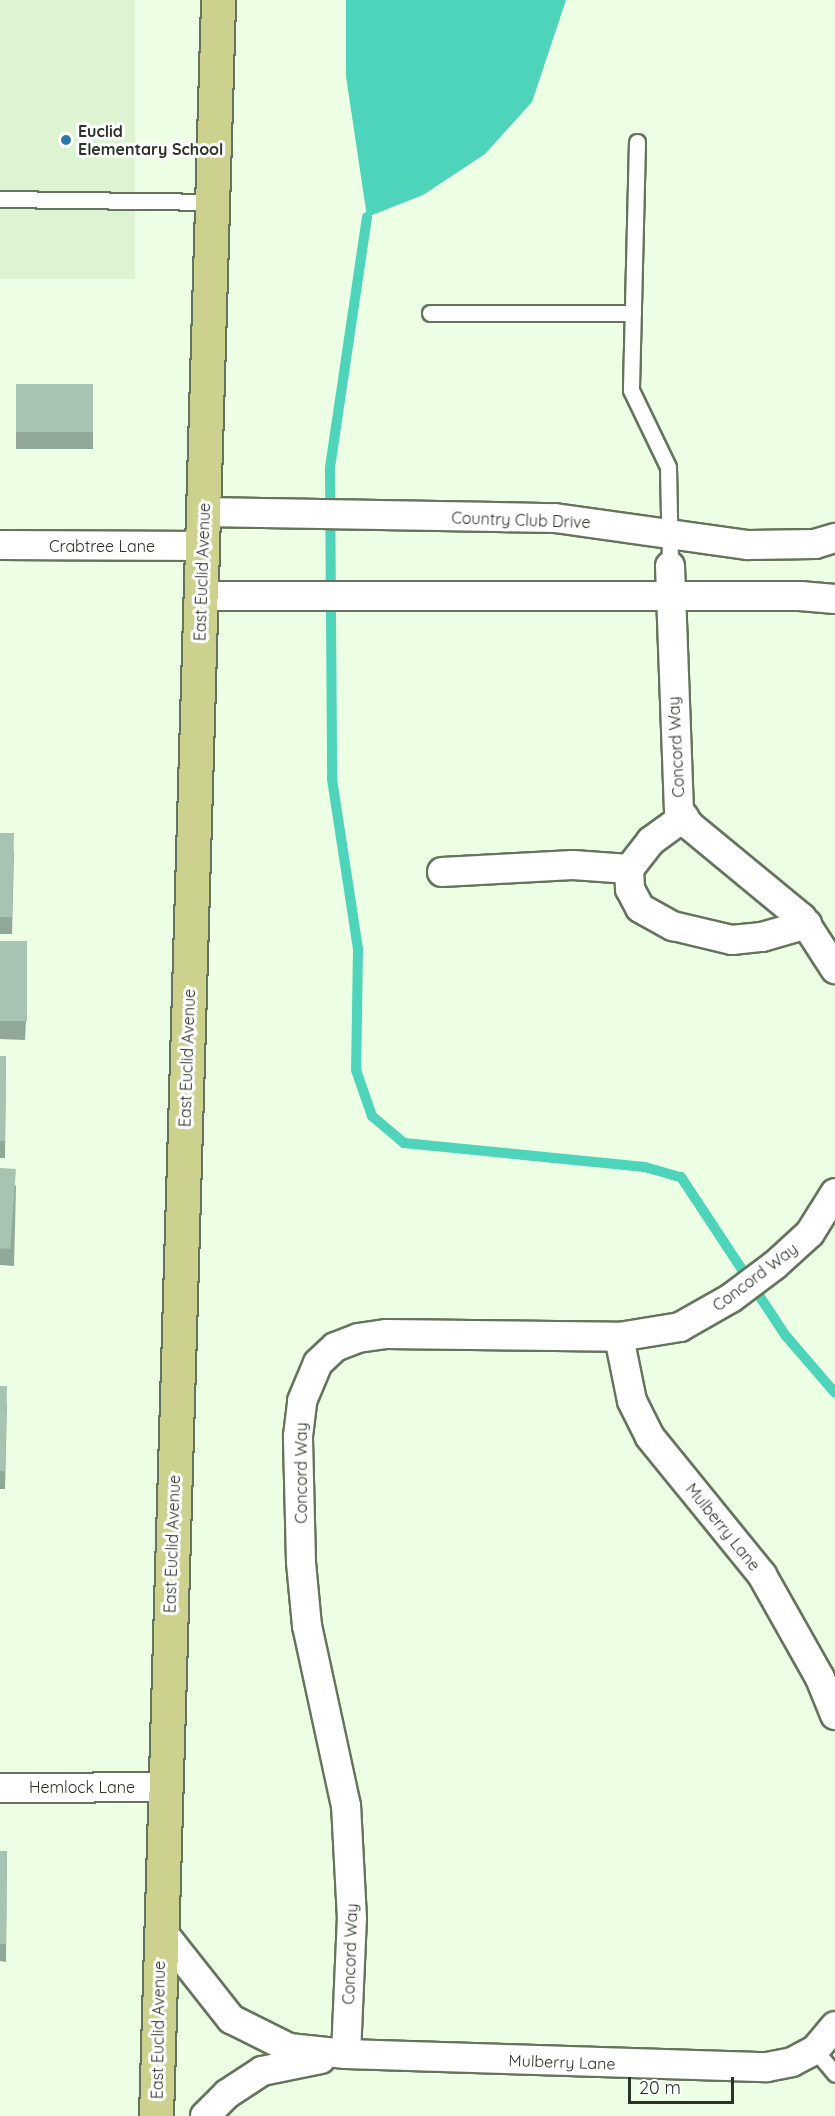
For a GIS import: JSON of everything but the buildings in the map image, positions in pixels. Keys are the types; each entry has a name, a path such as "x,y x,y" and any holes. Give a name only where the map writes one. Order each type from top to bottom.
{"main road":[{"name":"East Euclid Avenue","path":"156,2116 164,1787 214,202 218,0"}],"street":[{"name":"Country Club Drive","path":"204,512 307,516 555,518 748,545 815,544 835,538"},
{"name":"Crabtree Lane","path":"0,545 203,546"},
{"name":"Concord Way","path":"670,566 675,784 684,817 807,924 835,969"},
{"path":"202,596 382,594 800,596 835,599"},
{"path":"684,817 651,841 629,869 630,889 640,908 673,926 732,940 762,937 807,924"},
{"path":"442,872 573,865 629,869"},
{"name":"Concord Way","path":"346,2054 352,1919 346,1806 307,1626 301,1562 298,1436 309,1379 318,1363 335,1347 368,1336 619,1337 680,1327 731,1298 775,1265 810,1233 835,1193"},
{"name":"Mulberry Lane","path":"619,1337 633,1401 650,1437 762,1575 820,1678 835,1715"},
{"name":"Hemlock Lane","path":"0,1788 164,1787"},
{"name":"Mulberry Lane","path":"160,1929 231,2019 289,2048 346,2054 732,2068 792,2062 814,2050 835,2026"},
{"name":"Mulberry Lane","path":"205,2116 227,2094 262,2071 346,2054"}],"lane":[{"path":"637,142 631,390 668,467 670,566"},
{"path":"0,199 214,202"},
{"path":"430,314 633,314"},
{"path":"814,2050 835,2074"}],"shaded area":[{"name":"Euclid Elementary School","path":"0,0 135,0 135,279 0,279"}],"water":[{"path":"346,0 566,0 532,102 485,154 423,195 367,217 346,76"}],"waterway":[{"path":"367,217 330,469 332,779 358,949 356,1070 372,1116 404,1143 645,1167 681,1177 786,1336 835,1393"}],"place":[{"name":"Euclid Elementary School","path":"66,140"}]}
